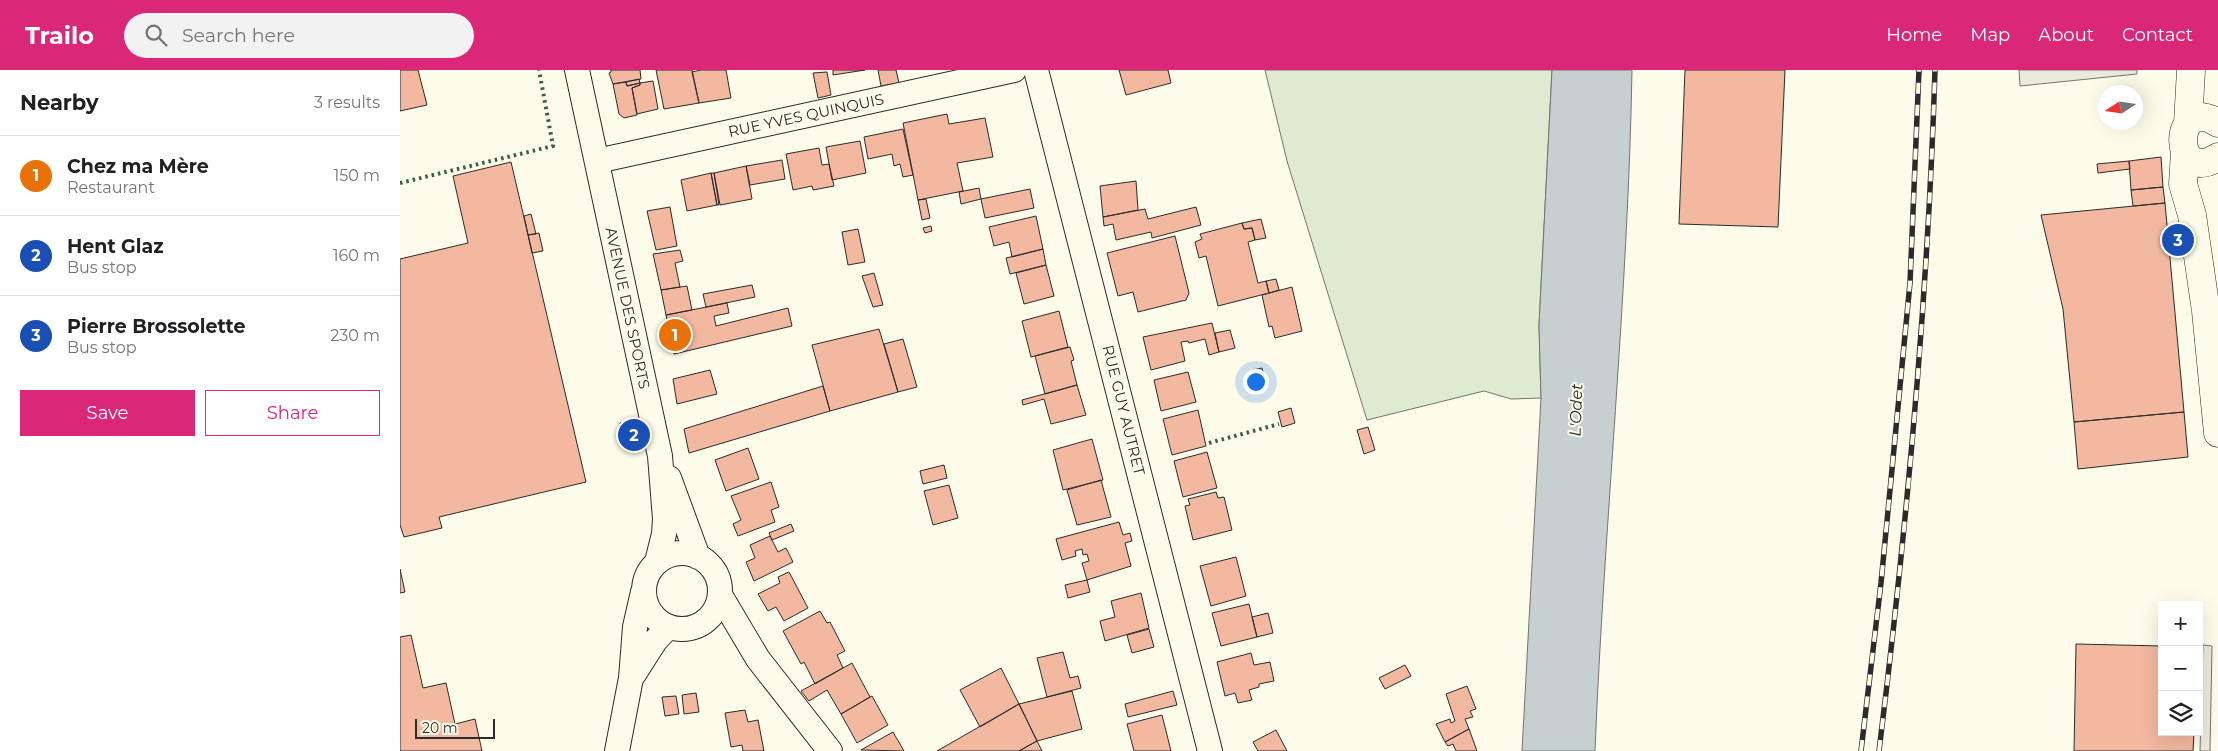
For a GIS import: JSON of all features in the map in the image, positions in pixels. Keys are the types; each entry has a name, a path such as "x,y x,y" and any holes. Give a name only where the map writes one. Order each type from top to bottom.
{"main road":[{"path":"2191,70 2206,122"},
{"path":"2201,70 2209,90 2206,122"},
{"path":"2206,122 2182,136 2185,152 2183,184 2192,215 2206,311 2218,433"},
{"path":"2185,152 2194,160 2200,162 2215,159"},
{"path":"2192,215 2207,170 2215,159"}],"street":[{"name":"AVENUE DES SPORTS","path":"577,70 660,456 666,520 657,562"},
{"name":"RUE YVES QUINQUIS","path":"597,161 1014,70"},
{"name":"RUE GUY AUTRET","path":"1036,70 1210,751"},
{"name":"AVENUE DES SPORTS","path":"660,456 698,557"},
{"path":"617,751 631,678 635,628 644,580 657,562 666,556 677,553 698,557 705,561 715,572 720,594 717,607 710,618 700,625 685,630 668,627 653,618 644,601 643,592"},
{"path":"720,594 758,659 830,751"},
{"path":"700,625 719,631 758,659"},
{"path":"631,678 655,641 668,627"}],"green space":[{"path":"1265,70 1552,70 1539,325 1541,398 1511,399 1484,391 1367,420 1287,161"}],"shaded area":[{"path":"2019,70 2137,70 2137,74 2020,86"},
{"path":"2203,645 2212,646 2210,751 2200,751 2200,736 2203,736"}],"water":[{"name":"L'Odet","path":"1552,70 1632,70 1626,240 1595,751 1522,751 1541,398 1539,325"}],"building":[{"path":"400,70 418,70 427,105 400,111"},
{"path":"611,70 640,70 641,79 613,84 609,73"},
{"path":"656,70 692,70 699,103 664,109"},
{"path":"726,70 731,98 699,103 692,72"},
{"path":"833,70 865,70 833,75"},
{"path":"878,70 896,70 899,83 881,86"},
{"path":"1119,70 1168,70 1171,83 1126,95"},
{"path":"1685,70 1785,70 1778,227 1679,224"},
{"path":"827,72 831,95 818,98 813,73"},
{"path":"639,79 640,83 627,86 626,82"},
{"path":"653,81 658,109 637,114 632,88 640,85 640,83"},
{"path":"626,82 627,86 640,83 640,85 632,88 637,115 624,118 619,114 613,84"},
{"path":"947,114 949,124 985,118 993,157 957,163 963,191 918,200 903,123"},
{"path":"903,129 913,175 903,177 900,164 894,166 892,154 868,159 864,137"},
{"path":"860,141 866,173 832,180 826,147"},
{"path":"819,148 822,165 829,164 834,186 813,190 812,186 793,190 786,154"},
{"path":"2161,157 2163,187 2131,190 2129,161"},
{"path":"782,160 785,179 750,185 746,166"},
{"path":"2129,161 2130,169 2098,173 2097,164"},
{"path":"511,162 586,482 439,517 442,528 404,537 400,525 400,259 468,243 453,176"},
{"path":"746,166 752,199 720,205 714,173"},
{"path":"711,173 717,205 687,211 681,180"},
{"path":"711,173 714,173 719,205 717,205"},
{"path":"1136,181 1138,210 1103,217 1100,186"},
{"path":"2163,187 2165,203 2133,206 2131,190"},
{"path":"979,188 981,199 961,204 959,192"},
{"path":"1030,189 1034,208 985,218 981,199"},
{"path":"926,199 930,218 922,220 918,200"},
{"path":"2165,203 2184,412 2074,422 2063,309 2041,215"},
{"path":"670,207 677,246 656,250 647,211"},
{"path":"1196,207 1201,225 1152,238 1151,232 1116,240 1113,224 1104,226 1103,217 1145,209 1148,219"},
{"path":"531,214 536,234 528,235 524,216"},
{"path":"1036,216 1043,249 1012,257 1009,242 994,246 989,227"},
{"path":"1261,219 1266,238 1255,240 1252,228 1244,229 1242,223"},
{"path":"1242,223 1244,229 1252,228 1255,240 1248,242 1258,283 1266,281 1269,293 1218,306 1206,256 1199,258 1195,242 1202,239 1200,234"},
{"path":"931,226 932,231 925,233 923,228"},
{"path":"858,229 865,262 848,265 842,232"},
{"path":"539,233 543,251 532,253 528,235"},
{"path":"1175,236 1189,293 1186,300 1138,312 1133,292 1118,296 1107,253"},
{"path":"1043,249 1046,265 1010,274 1006,258"},
{"path":"680,250 683,261 675,263 680,287 661,290 653,254"},
{"path":"1046,265 1054,296 1024,304 1016,273"},
{"path":"874,273 883,305 873,307 862,276"},
{"path":"1276,279 1279,290 1269,293 1266,281"},
{"path":"752,285 755,297 706,307 703,294"},
{"path":"687,286 692,310 666,315 661,290"},
{"path":"1292,287 1302,331 1275,338 1272,326 1269,327 1262,295"},
{"path":"727,303 729,313 714,316 716,326 788,308 792,326 674,354 666,315"},
{"path":"1059,311 1068,347 1031,357 1022,321"},
{"path":"1212,323 1219,352 1209,355 1205,339 1189,343 1188,341 1181,342 1185,361 1151,370 1143,337"},
{"path":"879,329 898,392 830,411 812,345"},
{"path":"1230,330 1235,348 1219,352 1215,333"},
{"path":"903,339 917,387 898,392 884,344"},
{"path":"1070,347 1074,360 1071,361 1077,385 1045,394 1035,356"},
{"path":"1262,368 1267,388 1258,391 1253,370"},
{"path":"710,370 717,394 677,404 673,379"},
{"path":"1188,372 1196,402 1161,411 1154,380"},
{"path":"1077,385 1086,415 1051,424 1044,399 1023,405 1022,400"},
{"path":"823,386 830,411 689,453 684,429"},
{"path":"1291,408 1295,423 1282,427 1278,412"},
{"path":"1198,410 1206,446 1172,455 1163,419"},
{"path":"2184,412 2188,457 2078,469 2074,422"},
{"path":"626,422 630,438 623,440 620,423"},
{"path":"1368,427 1375,450 1364,454 1357,430"},
{"path":"1092,439 1103,480 1063,490 1053,450"},
{"path":"748,448 759,479 726,491 715,460"},
{"path":"1207,452 1217,488 1183,497 1174,461"},
{"path":"944,465 947,478 923,484 920,471"},
{"path":"1101,480 1111,517 1077,525 1067,490"},
{"path":"771,482 779,507 771,510 775,522 738,536 733,524 741,520 731,496"},
{"path":"949,485 958,518 933,525 924,491"},
{"path":"1216,492 1218,498 1224,497 1232,530 1193,540 1185,506 1190,505 1188,499"},
{"path":"1119,522 1123,535 1130,533 1132,541 1125,543 1131,566 1087,580 1082,563 1089,561 1087,554 1083,555 1082,549 1075,551 1076,556 1062,560 1056,539"},
{"path":"791,524 794,531 772,540 769,533"},
{"path":"770,536 778,552 786,548 793,562 754,581 746,562 755,558 750,545"},
{"path":"1236,557 1246,596 1211,606 1200,566"},
{"path":"400,569 405,592 400,593"},
{"path":"789,572 808,608 784,621 776,607 768,611 758,594 780,583 778,577"},
{"path":"1087,580 1090,592 1068,598 1065,585"},
{"path":"1141,593 1149,628 1105,641 1100,621 1115,617 1111,601"},
{"path":"1249,604 1257,637 1221,646 1212,613"},
{"path":"820,611 827,623 830,622 845,651 837,655 843,668 815,684 804,662 801,664 783,631"},
{"path":"1268,613 1273,633 1257,637 1252,617"},
{"path":"1149,629 1154,647 1132,653 1127,635"},
{"path":"411,635 423,688 446,683 455,724 475,719 482,751 400,751 400,637"},
{"path":"2076,644 2158,646 2158,736 2194,736 2193,751 2074,751"},
{"path":"1063,652 1070,678 1078,676 1081,688 1047,697 1037,658"},
{"path":"1251,653 1254,665 1270,662 1274,681 1259,684 1259,687 1249,690 1252,700 1238,703 1235,693 1225,696 1217,662"},
{"path":"852,663 870,697 841,714 827,690 809,701 801,691"},
{"path":"1405,665 1411,676 1385,689 1379,678"},
{"path":"1001,668 1019,704 980,727 960,690"},
{"path":"1467,686 1476,709 1470,711 1473,717 1465,719 1469,729 1445,742 1436,724 1450,719 1451,723 1455,721 1446,694"},
{"path":"1072,691 1082,729 1037,741 1019,704"},
{"path":"1173,691 1177,705 1128,717 1125,704"},
{"path":"696,693 699,712 684,714 682,695"},
{"path":"676,696 679,714 665,716 662,697"},
{"path":"872,696 888,725 857,743 841,714"},
{"path":"1019,704 1037,741 1019,751 937,751"},
{"path":"745,710 748,722 758,720 764,751 743,751 742,745 731,747 725,713"},
{"path":"1162,715 1171,751 1134,751 1127,724"},
{"path":"1469,729 1477,751 1456,751 1453,744 1448,746 1445,742"},
{"path":"1276,730 1287,751 1258,751 1253,742"},
{"path":"893,732 904,751 861,750"},
{"path":"1037,741 1042,751 1019,751"}],"railway":[{"path":"1861,751 1881,583 1910,283 1919,70"},
{"path":"1879,751 1899,581 1922,326 1935,70"}],"hedge":[{"path":"400,183 553,146 539,70"},
{"path":"1209,443 1279,424"}],"place":[{"name":"Pierre Brossolette","path":"2178,240"},
{"name":"Chez ma Mère","path":"675,335"},
{"name":"Hent Glaz","path":"634,435"}]}
